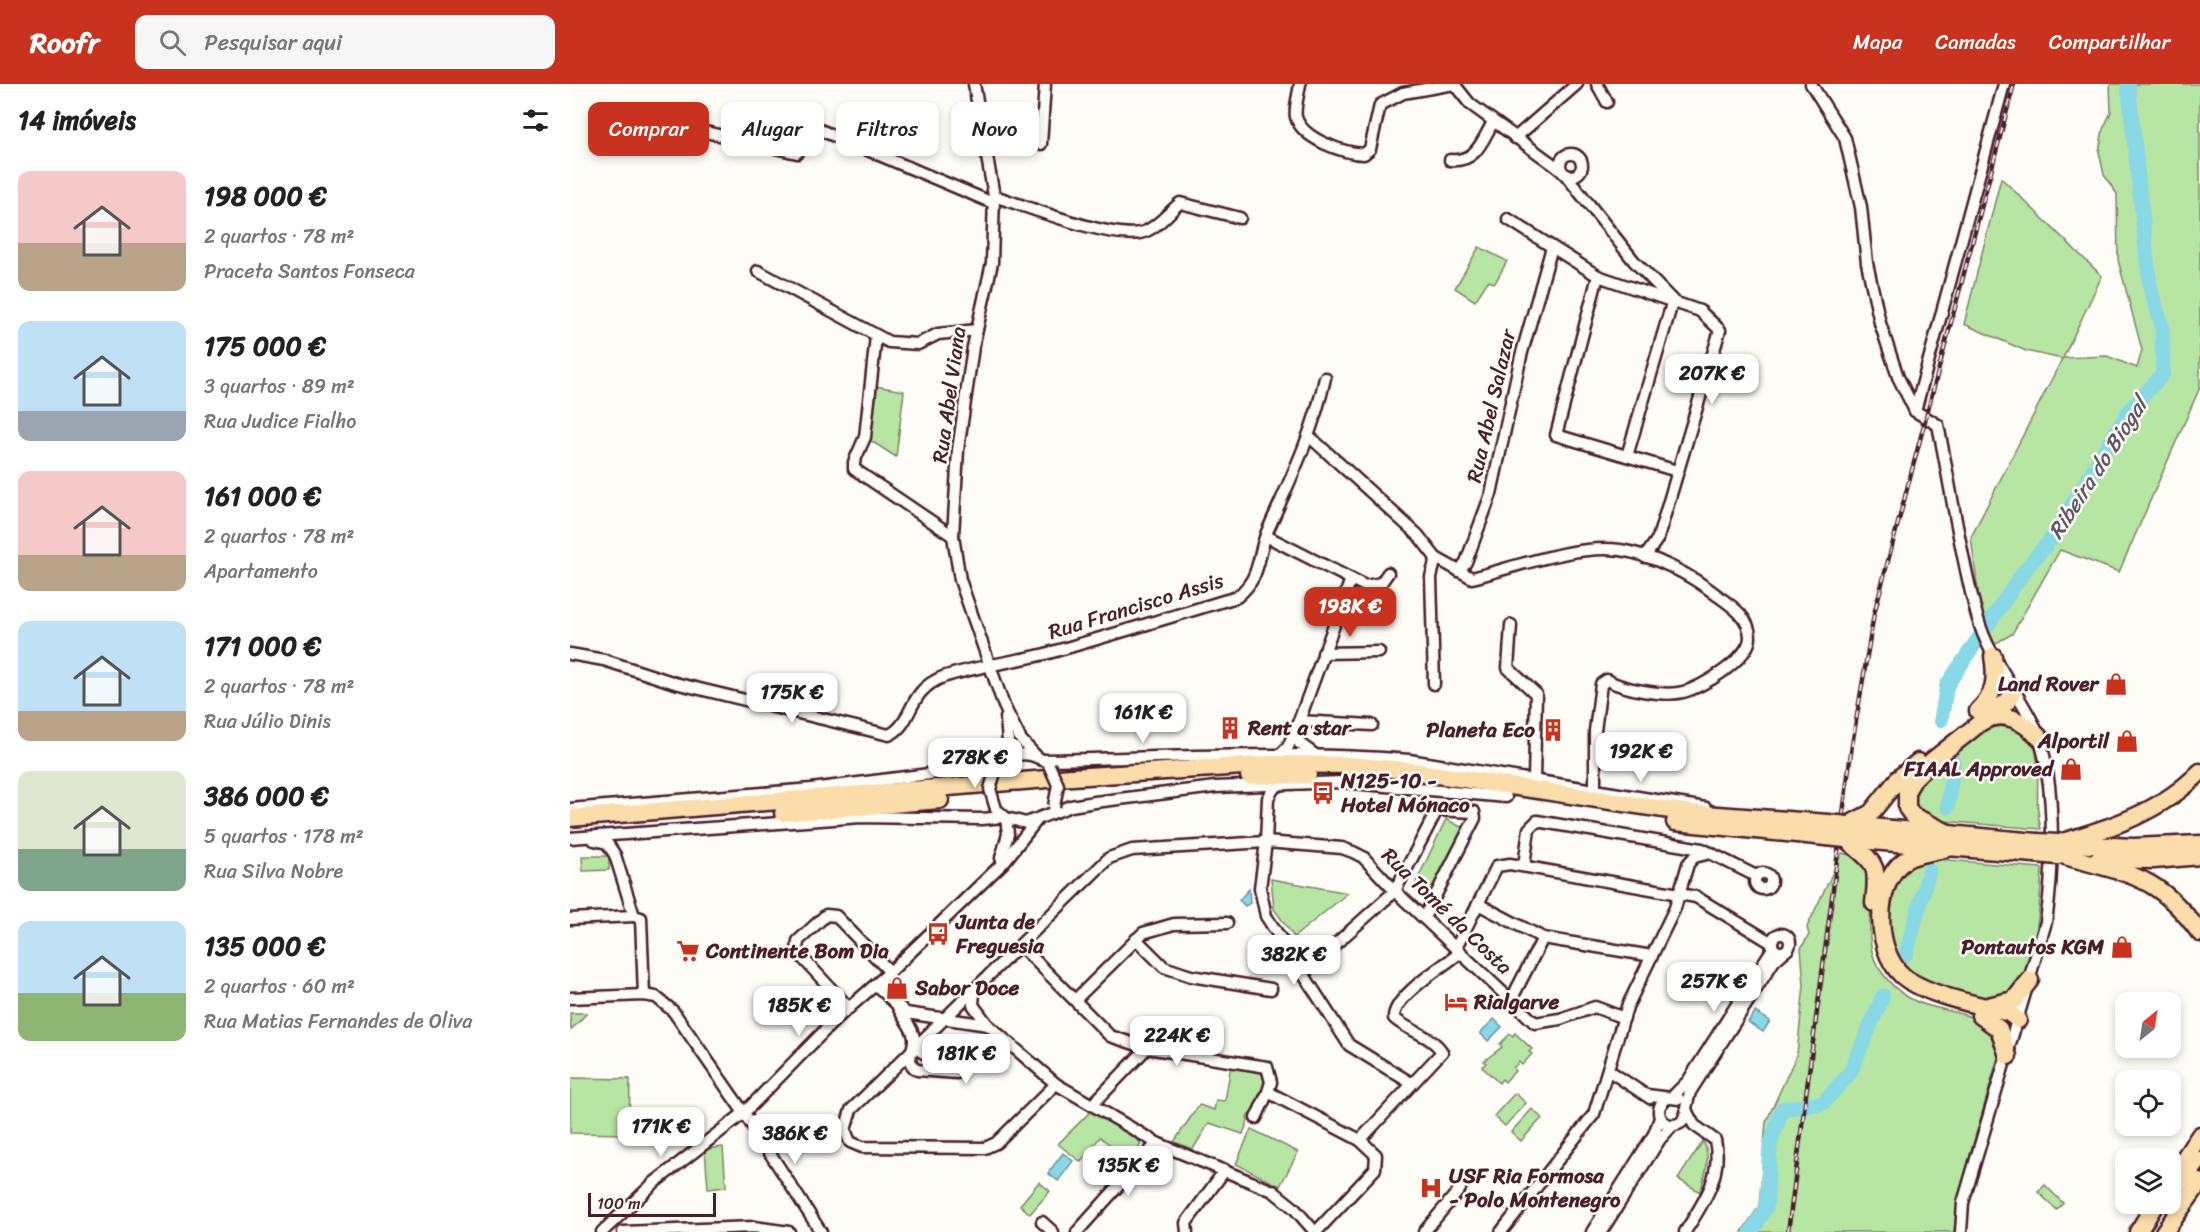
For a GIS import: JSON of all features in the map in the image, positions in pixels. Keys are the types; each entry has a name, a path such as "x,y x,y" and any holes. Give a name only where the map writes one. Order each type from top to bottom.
{"main road":[{"path":"1847,832 1871,813 1899,778 1979,717 1995,684 1990,650"},
{"path":"1952,841 1913,816 1907,807 1907,790 1923,768 2004,692 2013,690"},
{"path":"1979,717 2017,719 2040,738"},
{"path":"573,812 1275,764 1347,765 1404,770 1690,813 1751,818 1827,830"},
{"path":"2061,852 2145,814 2170,798 2200,772"},
{"path":"576,833 1251,776 1332,775 1385,779 1677,823 1827,830 2154,860 2200,856"},
{"path":"1847,832 1876,867 1872,934 1877,956 1889,975 1919,995 1982,1010 2014,1000 2030,980"},
{"path":"1952,841 1908,858 1890,877 1881,929 1884,945 1892,963 1906,979 2012,1022 2018,1020"},
{"path":"2061,852 2200,844"},
{"path":"2061,852 2145,880 2165,893 2183,910 2200,933"},
{"path":"1982,1010 1999,1029 2008,1056"},
{"path":"2181,1164 2200,1135"},
{"path":"2181,1182 2200,1160"},
{"path":"2166,1232 2200,1182"},
{"path":"2166,1232 2200,1199"},
{"path":"2139,1230 2149,1214"},
{"path":"2139,1230 2153,1214"}],"street":[{"name":"Rua Abel Viana","path":"974,84 976,102"},
{"path":"1041,144 1046,84"},
{"path":"1300,84 1296,115 1304,131 1326,142 1364,154 1370,149 1380,105 1403,93 1454,84 1470,104 1563,172 1634,261 1673,300"},
{"path":"1515,138 1577,84"},
{"path":"1597,84 1607,102"},
{"path":"1811,84 1845,138 1861,207 1868,263 1880,323 1899,377 1915,411 1938,425 1977,617 1990,650 2040,738 2049,798 2052,875 2046,922 1963,1203 1961,1232"},
{"path":"1915,411 2004,84"},
{"path":"1450,160 1464,161 1474,155 1493,122"},
{"path":"709,133 797,153 813,127 994,200 1116,234 1135,234 1151,229 1180,202 1240,218"},
{"name":"Rua Abel Viana","path":"986,156 994,200 992,263 977,330 958,450 953,536 960,580 1004,706 1022,740 1042,760"},
{"path":"1508,219 1598,276 1701,311 1720,330 1658,538 1645,558"},
{"name":"Rua Abel Salazar","path":"1459,571 1466,562 1491,494 1521,356 1552,247"},
{"path":"758,271 889,342 918,344 938,334 977,330"},
{"path":"1598,276 1556,435 1677,471"},
{"path":"1627,456 1673,300"},
{"path":"876,336 865,437 854,462 854,469 953,536"},
{"name":"Rua Francisco Assis","path":"570,654 604,660 675,683 889,735 897,731 916,695 929,684 944,677 990,668 1237,597 1256,576 1266,536 1310,437 1325,378"},
{"path":"1310,437 1418,535 1436,558 1472,578 1598,550 1620,550 1690,576 1744,618 1750,639 1744,656 1683,692 1629,688 1607,680 1601,684 1595,731 1594,790"},
{"path":"1266,536 1365,586 1381,583 1388,573"},
{"path":"1434,684 1431,577 1436,558"},
{"path":"1281,754 1288,747 1299,721 1350,579"},
{"path":"1511,625 1508,668 1536,694 1534,780"},
{"path":"1323,653 1379,652"},
{"name":"Rua Abel Viana","path":"1000,765 1008,730 1004,706"},
{"path":"1299,721 1372,725"},
{"path":"1299,721 1299,742 1316,754"},
{"path":"570,801 573,812 812,789 1000,765 1021,754 1042,760 1316,754 1409,760 1692,805 1751,818"},
{"path":"602,1232 655,1182 744,1113 849,1008 890,972 991,874 1046,814 1058,784 1042,760"},
{"path":"991,874 1006,846 1008,834 990,789 1000,765"},
{"path":"570,838 576,833 629,834 861,817 982,819 1002,815 1026,823 1071,806 1248,785 1342,782 1506,796"},
{"path":"1281,784 1274,788 1268,798 1266,811 1266,842 1260,888 1266,916 1349,1045 1412,1083"},
{"path":"1248,785 1260,792 1266,811"},
{"path":"1303,973 1395,891 1437,810 1474,812 1475,818 1424,918"},
{"path":"1524,866 1529,829 1537,821 1702,849 1756,876"},
{"path":"576,833 607,843 615,855 634,916"},
{"path":"615,855 616,846 629,834"},
{"name":"Rua Tomé da Costa","path":"1056,1084 996,1143 985,1148 862,1148 850,1142 845,1130 851,1110 917,1052 929,1036 1109,858 1132,850 1266,842 1342,848 1363,857 1395,891 1535,1023 1595,1007 1624,1018"},
{"path":"1677,845 1685,853 1688,864"},
{"path":"1501,1232 1594,1114 1624,1018 1680,894 1688,864 1694,857 1711,853"},
{"path":"1359,1140 1442,1052 1439,1046 1402,1025 1394,1018 1394,1013 1402,998 1459,950 1497,866 1510,864 1524,866 1696,897 1774,942 1780,952 1785,951"},
{"path":"1479,904 1544,938 1652,956"},
{"path":"849,1008 797,952 798,941 826,915 836,916 890,972"},
{"path":"570,919 634,916 641,918 644,995"},
{"path":"1075,1000 1143,933 1174,924 1227,923"},
{"path":"1592,1232 1654,1134 1660,1104 1688,1081 1774,942 1783,934 1789,939 1789,947 1774,961 1690,1092 1686,1118 1660,1139 1601,1232"},
{"path":"1511,1000 1544,938"},
{"path":"1136,939 1164,967 1191,976 1271,988"},
{"path":"1021,946 1110,1036 1147,1048 1267,1066 1270,1082 1268,1092 1256,1118"},
{"path":"876,985 906,1013 988,1024"},
{"path":"974,992 974,1005 988,1024 1056,1084 1156,1143 1225,1170 1284,1198 1315,1232 1375,1169 1376,1155 1359,1140 1268,1092"},
{"path":"570,998 644,995 656,997 673,1011 744,1113 821,1232"},
{"path":"898,1007 914,1037 917,1052 912,1066 923,1070 957,1073 966,1064 959,1055 917,1052"},
{"path":"919,1016 927,1024 929,1036"},
{"path":"1093,1104 1147,1048"},
{"path":"917,1052 929,1062 923,1070"},
{"path":"1608,1070 1647,1095 1666,1125 1700,1130"},
{"path":"1647,1095 1682,1101 1694,1125 1715,1140 1717,1149 1713,1184 1685,1232"},
{"path":"1077,1232 1156,1143"},
{"path":"1186,1232 1186,1223 1225,1170"},
{"path":"1424,1232 1460,1189"},
{"path":"1042,1222 1053,1232"},
{"path":"623,1232 754,1227 789,1232"}],"green space":[{"path":"2110,84 2200,84 2200,387 2119,572 2060,550 2012,634 1993,645 1980,607 1971,537 2062,359 2026,351 1964,324 2001,178 2102,276 2063,358 2107,356 2137,368 2142,350 2118,260 2117,194 2104,175 2099,152 2103,129 2111,112"},
{"path":"1479,247 1507,261 1495,283 1488,281 1475,301 1455,288"},
{"path":"870,385 904,391 896,457 865,437"},
{"path":"1997,720 2030,734 2037,757 2041,829 1930,820 1916,810 1913,792 1919,783 1984,725"},
{"path":"1446,819 1463,828 1429,897 1413,889"},
{"path":"1842,853 1858,860 1867,871 1871,885 1870,938 1873,955 1887,979 1911,999 1976,1019 1987,1026 1995,1036 2000,1050 1958,1198 1954,1232 1742,1232 1759,1206 1766,1122 1797,1054 1804,985 1801,948 1809,935 1807,927"},
{"path":"582,856 609,856 609,870 583,871"},
{"path":"1925,858 2042,868 2034,946 2028,967 2019,984 2007,996 1992,1001 1984,1000 1920,978 1900,963 1891,943 1891,901 1899,877 1907,866"},
{"path":"1271,879 1348,893 1294,937 1274,909"},
{"path":"570,1013 587,1013 571,1030"},
{"path":"1515,1033 1532,1049 1529,1052 1532,1054 1522,1065 1519,1062 1513,1068 1515,1071 1505,1082 1502,1079 1499,1083 1482,1067 1486,1063 1484,1061 1502,1047 1500,1044 1510,1034 1513,1036"},
{"path":"1231,1065 1262,1069 1266,1080 1254,1108 1247,1117 1248,1121 1243,1134 1209,1123 1193,1149 1174,1142 1199,1105 1214,1110 1216,1100 1225,1101"},
{"path":"570,1078 630,1079 629,1134 570,1133"},
{"path":"1515,1093 1526,1103 1505,1126 1494,1116"},
{"path":"1532,1109 1542,1118 1521,1141 1511,1132"},
{"path":"1091,1111 1138,1140 1141,1144 1132,1159 1123,1155 1100,1137 1081,1162 1058,1144"},
{"path":"1251,1129 1298,1152 1280,1186 1236,1164"},
{"path":"1703,1141 1707,1160 1706,1173 1700,1192 1678,1179"},
{"path":"723,1147 726,1187 708,1189 705,1149"},
{"path":"1039,1182 1050,1191 1030,1214 1020,1205"},
{"path":"2045,1185 2063,1203 2057,1210 2038,1192"}],"water":[{"path":"1249,889 1250,903 1245,906 1239,900"},
{"path":"1755,1012 1770,1021 1763,1032 1748,1022"},
{"path":"1494,1019 1502,1027 1488,1041 1480,1033"},
{"path":"1063,1153 1073,1161 1058,1181 1048,1173"}],"waterway":[{"name":"Ribeira do Biogal","path":"1941,720 1947,685 2025,570 2052,538 2128,412 2163,374 2162,326 2150,287 2128,84"},
{"name":"Ribeira do Biogal","path":"1948,807 1953,762"},
{"name":"Ribeira do Biogal","path":"1906,954 1929,871"},
{"name":"Ribeira do Biogal","path":"1751,1232 1766,1208 1770,1146 1782,1109 1823,1103 1850,1073 1883,996"}],"railway":[{"path":"1788,1232 1852,745 1874,614 2014,84"}],"place":[{"name":"Land Rover","path":"2116,684"},
{"name":"Rent a star","path":"1230,728"},
{"name":"Planeta Eco","path":"1553,730"},
{"name":"Alportil","path":"2127,741"},
{"name":"FIAAL Approved","path":"2071,769"},
{"name":"N125-10 - Hotel Mónaco","path":"1323,793"},
{"name":"Junta de Freguesia","path":"938,934"},
{"name":"Pontautos KGM","path":"2122,947"},
{"name":"Continente Bom Dia","path":"688,951"},
{"name":"Sabor Doce","path":"897,988"},
{"name":"Rialgarve","path":"1456,1002"},
{"name":"USF Ria Formosa - Polo Montenegro","path":"1431,1188"}]}
